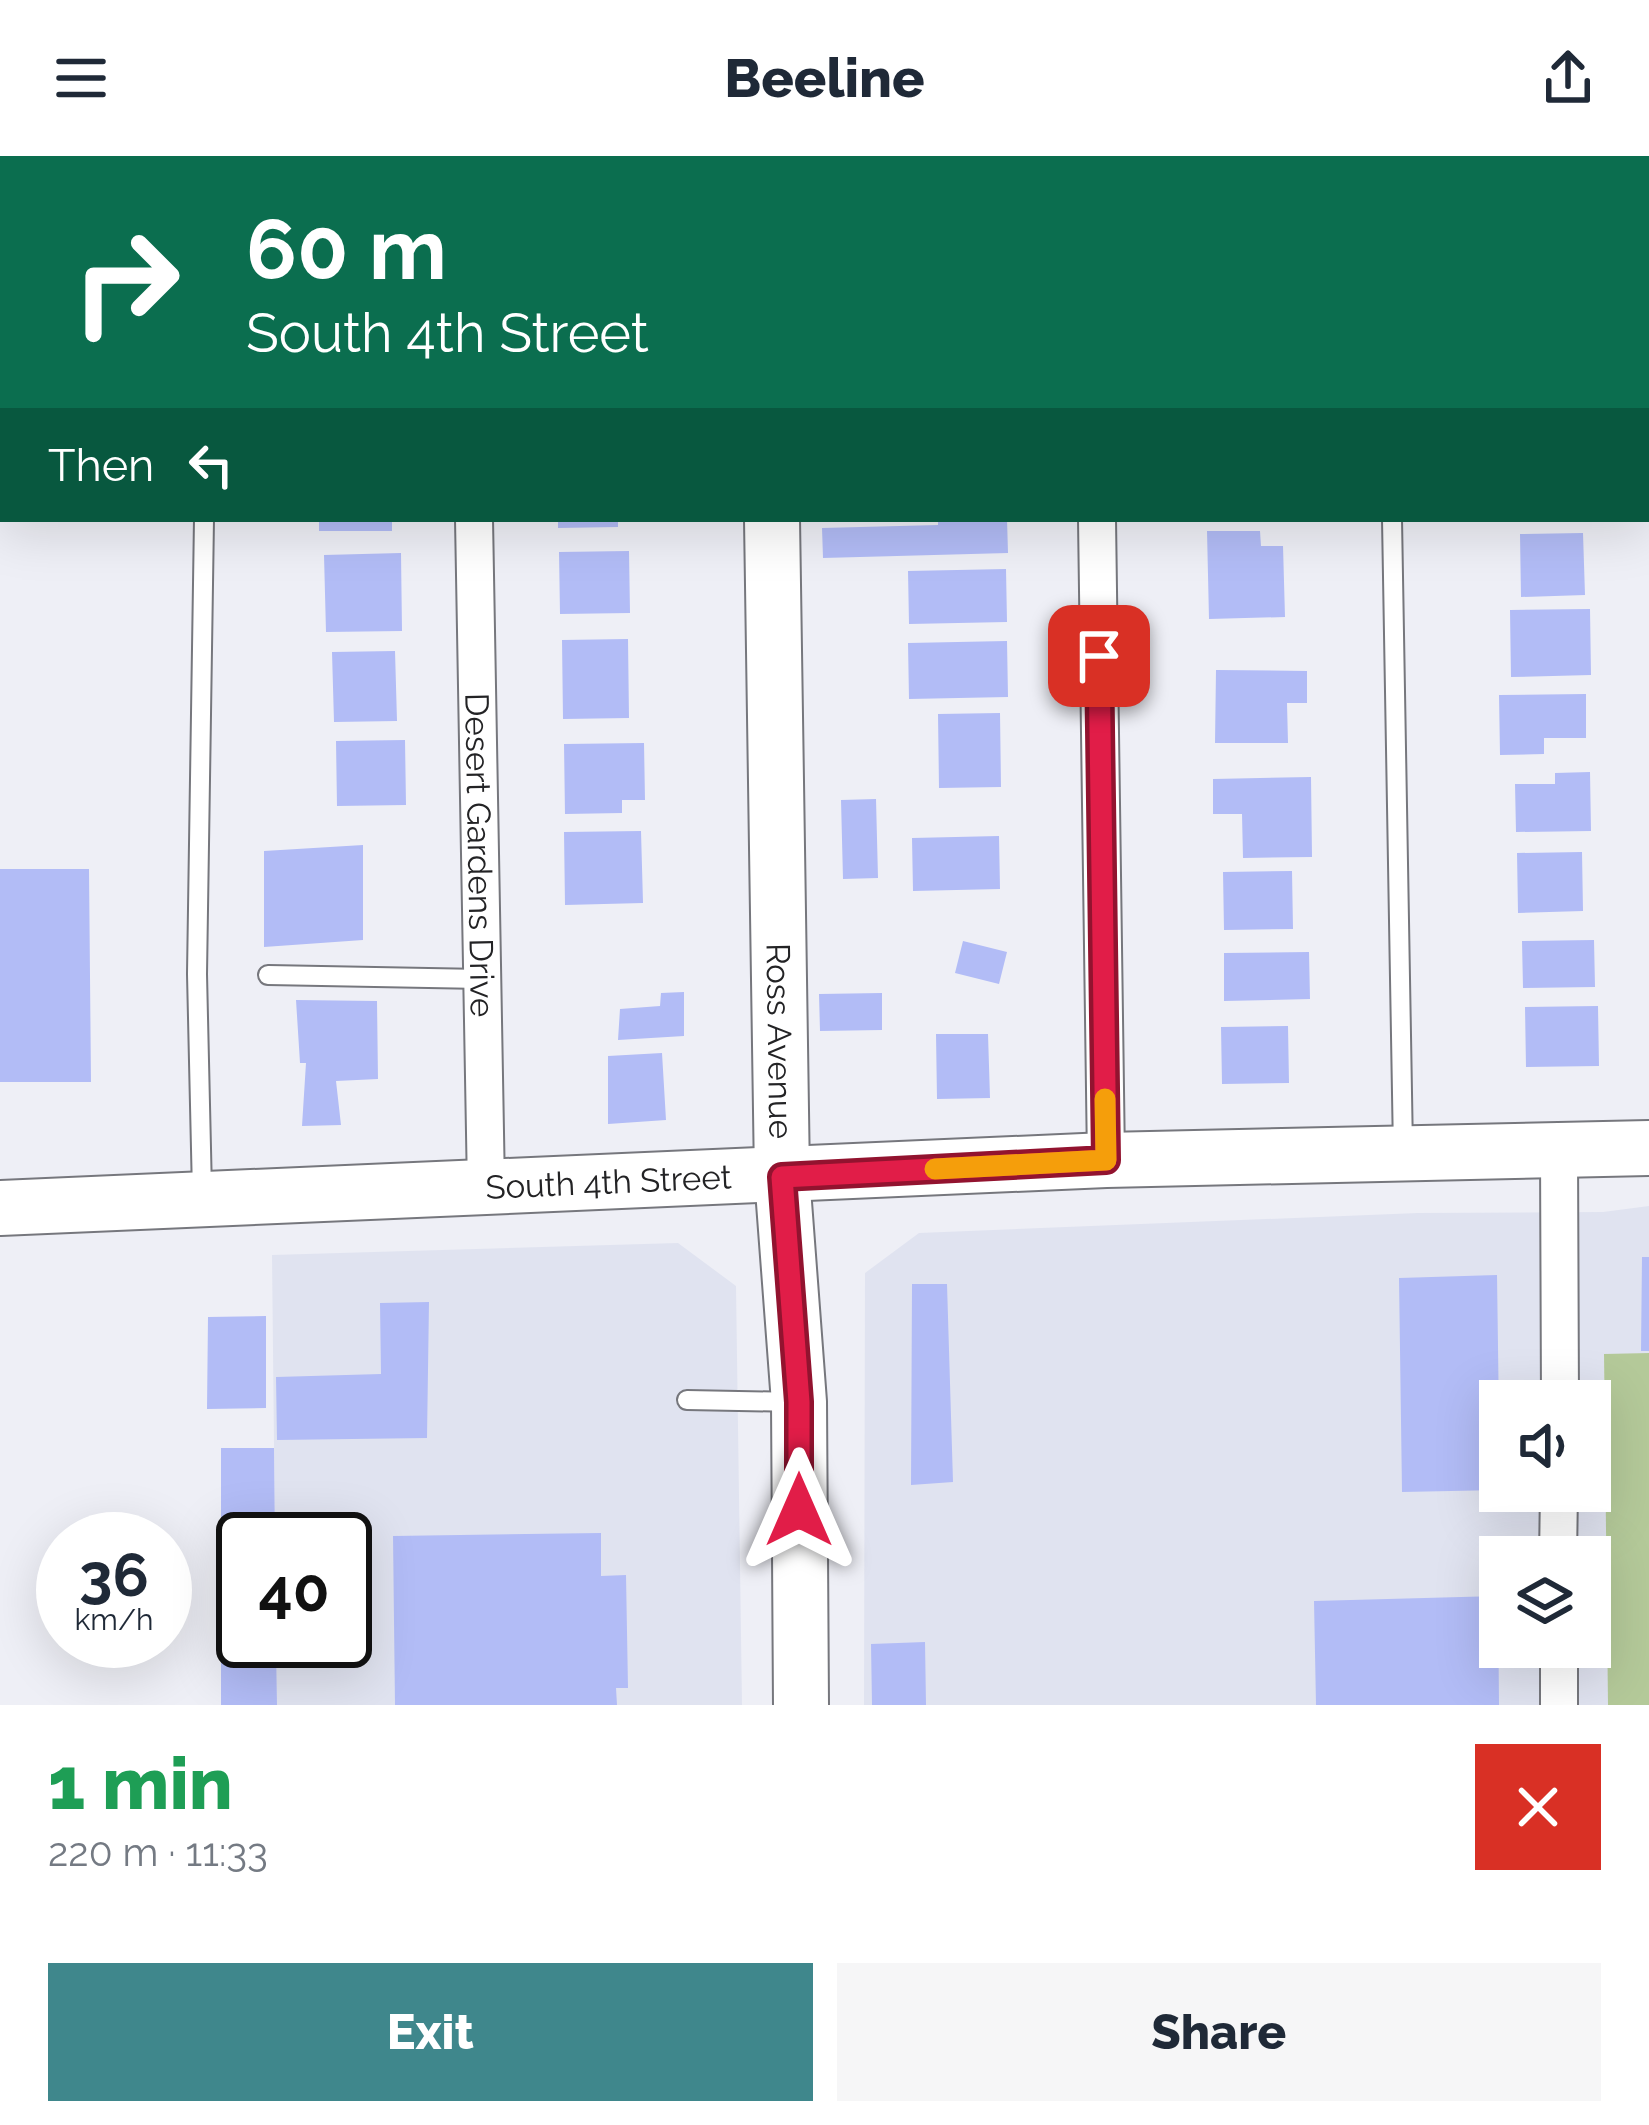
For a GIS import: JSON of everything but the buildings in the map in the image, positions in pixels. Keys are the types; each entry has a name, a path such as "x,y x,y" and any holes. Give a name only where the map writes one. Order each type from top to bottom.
{"main road":[{"name":"Ross Avenue","path":"772,522 782,1177 799,1402 800,1705"},
{"name":"South 4th Street","path":"0,1208 1106,1160 1649,1148"}],"street":[{"name":"Desert Gardens Drive","path":"474,522 486,1188"},
{"path":"1097,522 1106,1160"},
{"path":"1559,1151 1560,1380"},
{"path":"1558,1668 1558,1705"}],"lane":[{"path":"202,1200 197,974 203,522"},
{"path":"1392,522 1403,1154"},
{"path":"268,975 482,980"},
{"path":"687,1400 799,1402"}],"shaded area":[{"path":"1649,1206 1649,1353 1604,1355 1604,1380 1479,1380 1479,1512 1606,1512 1607,1536 1479,1536 1479,1668 1608,1668 1609,1705 864,1705 865,1273 919,1233 1418,1213 1603,1212"},
{"path":"678,1243 736,1286 742,1705 277,1705 276,1668 372,1668 372,1512 275,1512 272,1255"}],"green space":[{"path":"1649,1353 1649,1705 1608,1705 1611,1536 1606,1536 1606,1512 1611,1512 1611,1380 1604,1380 1604,1354"}],"slow traffic":[{"path":"935,1169 1106,1160 1105,1099"}],"route":[{"path":"799,1510 799,1402 782,1177 1106,1160 1099,656"}]}
